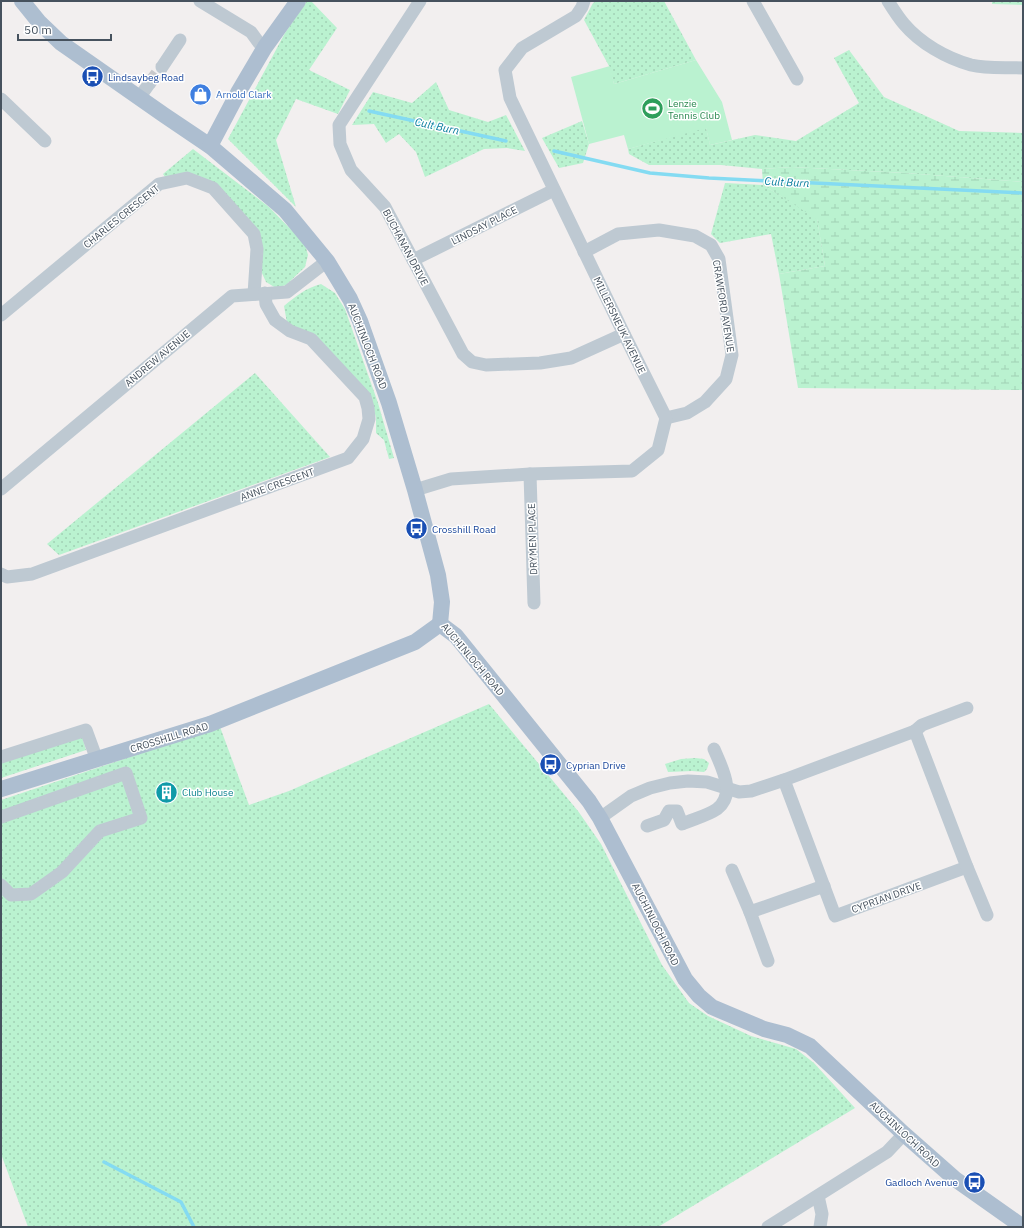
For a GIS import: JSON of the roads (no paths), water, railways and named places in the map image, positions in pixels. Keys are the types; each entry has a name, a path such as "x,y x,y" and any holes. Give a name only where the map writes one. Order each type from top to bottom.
{"main road":[{"name":"AUCHINLOCH ROAD","path":"22,1 39,22 61,43 210,146 285,210 327,261 350,299 362,326 386,393 415,490 438,575 442,602 440,624 456,636 589,801 600,818 685,979 699,996 712,1007 764,1029 787,1035 810,1046 955,1180 1023,1227"},
{"path":"210,146 265,46 298,1"},
{"name":"CROSSHILL ROAD","path":"1,789 210,724 415,642 440,624"}],"street":[{"path":"200,1 251,32 259,43 265,46"},
{"name":"BUCHANAN DRIVE","path":"420,1 339,125 340,144 351,170 385,207 463,354 472,362 486,365 540,363 571,358 624,334"},
{"name":"MILLERSNEUK AVENUE","path":"584,1 576,16 522,48 506,70 510,98 666,418"},
{"path":"753,1 797,79"},
{"path":"888,1 904,24 914,34 940,52 972,65 1023,68"},
{"path":"162,66 180,40"},
{"path":"139,98 149,84"},
{"path":"1,99 45,141"},
{"name":"CHARLES CRESCENT","path":"1,316 159,184 187,178 213,188 254,234 257,249 259,294"},
{"name":"LINDSAY PLACE","path":"414,260 554,190"},
{"name":"CRAWFORD AVENUE","path":"584,252 618,234 659,230 695,236 710,245 719,259 732,355 726,379 705,402 688,413 666,418"},
{"name":"ANDREW AVENUE","path":"1,489 232,296 287,292 327,261"},
{"name":"ANNE CRESCENT","path":"1,574 6,577 32,574 348,458 363,439 369,419 365,398 311,339 290,331 275,320 259,294"},
{"path":"415,490 451,479 530,474 632,471 658,450 666,418"},
{"name":"DRYMEN PLACE","path":"530,474 534,603"},
{"path":"600,818 631,796 650,788 670,783 688,781 707,782 745,793 915,731 922,725 967,708"},
{"path":"1,757 86,730 97,760"},
{"path":"915,731 987,915"},
{"path":"647,826 664,820 669,811 677,811 682,824 716,810 721,805 727,789 726,778 714,749"},
{"path":"1,817 126,773 141,818 100,831 62,872 31,894 11,895 1,885"},
{"name":"CYPRIAN DRIVE","path":"784,780 835,916 967,867"},
{"path":"732,870 750,912 768,961"},
{"path":"750,912 824,886"},
{"path":"768,1227 887,1152 904,1134"},
{"path":"818,1196 822,1214 820,1227"}],"waterway":[{"name":"Cult Burn","path":"369,111 506,141"},
{"name":"Cult Burn","path":"554,151 650,173 709,178 1023,193"},
{"path":"104,1162 181,1202 194,1227"}],"tunnel":[{"path":"149,84 162,67"}],"place":[{"name":"Lindsaybeg Road","path":"93,77"},
{"name":"Arnold Clark","path":"201,94"},
{"name":"Lenzie Tennis Club","path":"652,109"},
{"name":"Crosshill Road","path":"417,529"},
{"name":"Cyprian Drive","path":"550,765"},
{"name":"Club House","path":"167,792"},
{"name":"Gadloch Avenue","path":"974,1182"}]}
